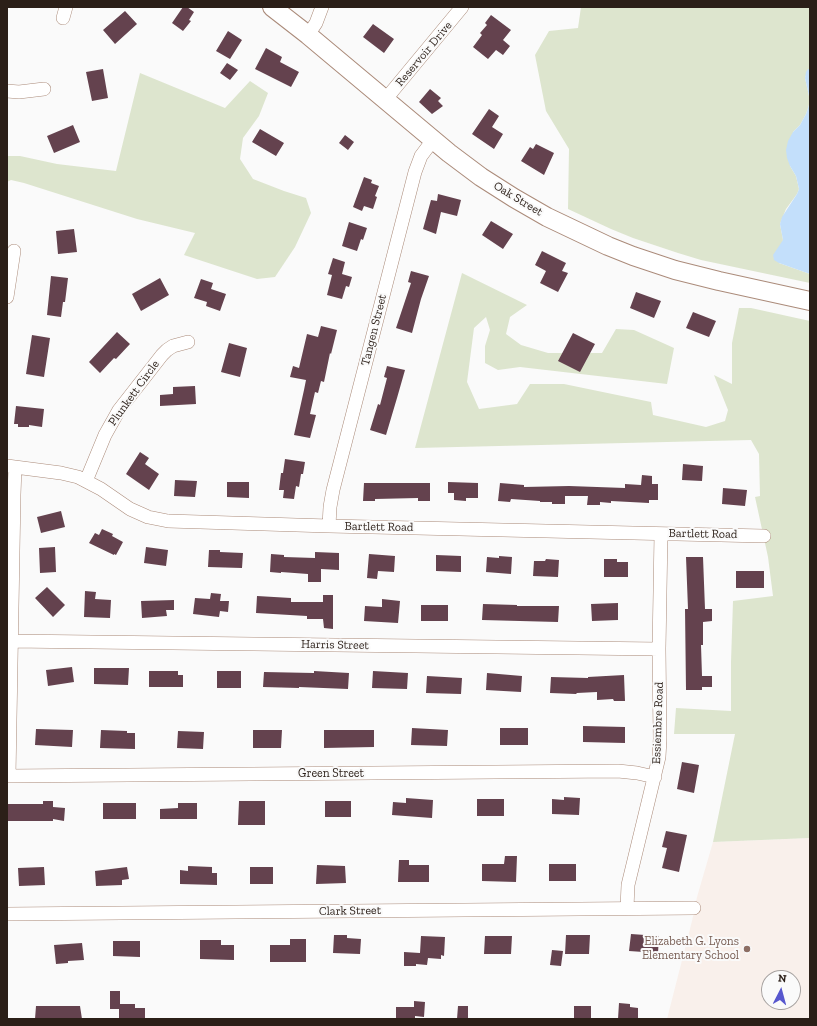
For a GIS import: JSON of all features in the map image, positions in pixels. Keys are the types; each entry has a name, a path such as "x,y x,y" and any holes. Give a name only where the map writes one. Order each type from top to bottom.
{"street":[{"name":"Oak Street","path":"272,7 308,35 433,140 481,177 568,228 633,256 675,270 810,301"},
{"path":"308,35 316,23 322,7"},
{"name":"Reservoir Drive","path":"385,100 462,7"},
{"path":"7,91 19,92 44,89"},
{"name":"Tangen Street","path":"329,526 333,490 415,172 421,156 433,140"},
{"path":"7,297 14,251"},
{"name":"Plunkett Circle","path":"86,481 105,435 119,410 167,350 173,346 188,342"},
{"path":"8,776 14,495 11,467"},
{"name":"Bartlett Road","path":"11,467 74,476 100,489 130,509 148,517 158,520 179,522 764,536"},
{"name":"Essiembre Road","path":"627,908 628,885 659,757 661,534"},
{"name":"Harris Street","path":"11,641 659,649"},
{"name":"Green Street","path":"8,776 618,771 655,777"},
{"name":"Clark Street","path":"7,914 694,908"}],"shaded area":[{"name":"Elizabeth G. Lyons Elementary School","path":"810,838 810,1019 667,1019 697,897 713,842"}],"green space":[{"path":"581,7 810,7 810,69 808,69 805,78 809,96 809,105 800,125 793,132 790,166 796,176 799,189 786,209 780,224 783,240 779,263 810,274 810,283 701,260 678,253 633,238 568,209 569,149 546,111 535,55 549,31 578,28"},
{"path":"140,73 225,108 250,81 268,93 259,116 243,138 240,159 253,179 306,198 311,213 295,247 275,277 257,279 184,255 195,233 137,219 24,183 11,180 7,182 7,156 20,156 57,164 116,171"},
{"path":"462,273 527,305 510,317 506,334 521,345 548,353 602,353 616,329 634,330 674,348 667,384 520,367 498,370 485,363 485,346 490,330 486,317 474,328 467,382 479,409 517,404 530,384 564,384 651,402 653,415 706,427 725,421 728,410 714,375 732,384 732,343 739,308 751,308 810,321 810,838 713,842 735,734 674,734 676,708 731,711 733,601 773,596 768,557 755,497 760,496 759,454 751,440 415,448"}],"water":[{"path":"808,69 810,69 810,274 779,263 774,260 773,255 783,240 780,224 782,217 799,189 796,176 787,158 786,150 788,141 793,132 800,125 809,105 809,96 805,78"}],"building":[{"path":"183,7 187,7 194,12 189,20 191,21 183,31 172,23"},
{"path":"125,11 137,24 115,44 103,30"},
{"path":"491,15 511,30 503,40 510,46 503,55 496,50 488,59 473,47 482,35 480,33 487,25 485,23"},
{"path":"373,24 394,39 384,53 363,37"},
{"path":"228,31 242,40 230,59 216,51"},
{"path":"266,48 282,57 280,62 299,72 291,87 255,69"},
{"path":"227,63 238,70 230,80 220,73"},
{"path":"103,69 108,98 92,101 86,72"},
{"path":"430,89 441,98 438,101 443,106 432,114 419,102"},
{"path":"489,109 499,116 492,127 503,134 494,149 472,134"},
{"path":"73,125 80,142 54,153 47,136"},
{"path":"260,129 284,143 276,156 252,142"},
{"path":"345,135 354,142 348,150 339,143"},
{"path":"536,144 554,153 544,175 521,161 530,147 533,149"},
{"path":"364,177 372,180 371,183 379,186 375,196 377,197 373,209 364,206 362,211 353,207"},
{"path":"438,194 461,200 457,216 441,212 436,234 423,229 431,200 437,201"},
{"path":"491,221 513,234 503,249 482,235"},
{"path":"349,222 367,228 357,251 342,246"},
{"path":"74,229 77,252 58,254 56,231"},
{"path":"542,251 566,263 562,271 568,273 558,292 540,283 546,271 535,265"},
{"path":"333,258 345,262 342,274 352,277 349,287 346,286 342,299 327,295 332,275 328,274"},
{"path":"411,271 429,276 412,333 396,328 411,283 408,282"},
{"path":"51,276 68,278 65,302 63,302 61,317 47,315"},
{"path":"160,278 169,295 141,311 132,294"},
{"path":"201,279 213,283 211,289 226,294 220,311 206,306 207,302 194,298"},
{"path":"636,292 661,301 654,318 630,308"},
{"path":"693,312 716,321 709,337 686,328"},
{"path":"321,326 337,330 331,354 330,353 324,382 321,381 318,393 315,392 310,414 316,415 310,438 294,435 306,380 290,377 293,366 299,368 307,334 318,337"},
{"path":"117,332 130,344 100,373 89,362"},
{"path":"573,333 595,344 580,372 558,361"},
{"path":"32,335 50,338 44,377 26,374"},
{"path":"229,343 247,348 240,377 221,372"},
{"path":"387,366 405,370 386,435 370,430 378,404 380,405 387,378 384,377"},
{"path":"195,386 196,404 160,406 160,395 173,394 173,387"},
{"path":"16,406 44,409 42,427 29,425 29,427 18,427 18,424 14,424"},
{"path":"140,452 149,458 145,464 159,474 149,490 126,474"},
{"path":"285,459 305,462 299,487 296,486 294,499 283,498 284,490 279,490 281,473 283,473"},
{"path":"683,464 703,466 702,481 682,480"},
{"path":"642,475 652,476 652,484 658,484 658,500 649,500 649,503 611,501 611,503 600,502 600,505 587,505 588,496 565,496 565,504 511,499 510,502 498,501 500,483 524,485 524,487 569,486 625,488 625,484 641,485"},
{"path":"175,480 197,481 195,497 174,496"},
{"path":"227,482 249,482 249,498 227,497"},
{"path":"448,482 478,483 478,498 466,498 466,501 454,500 454,493 448,493"},
{"path":"364,483 430,483 430,501 418,501 418,498 375,499 375,501 363,501"},
{"path":"723,488 747,490 745,506 722,504"},
{"path":"61,511 65,527 41,533 37,517"},
{"path":"102,529 113,534 112,536 123,542 116,555 89,543 95,533 99,535"},
{"path":"55,547 56,572 40,573 39,548"},
{"path":"146,547 168,550 166,566 144,563"},
{"path":"209,550 243,553 242,568 208,567"},
{"path":"315,552 339,553 339,570 321,569 321,582 308,582 308,574 270,572 271,554 284,555 284,557 315,558"},
{"path":"369,554 395,556 394,572 378,571 377,579 367,578"},
{"path":"436,555 461,556 461,572 436,571"},
{"path":"499,556 512,557 511,574 486,572 487,557 499,558"},
{"path":"686,557 703,557 705,609 712,609 712,621 703,622 703,645 701,645 702,676 712,676 712,687 702,687 702,690 686,690 685,609 688,609"},
{"path":"546,559 559,560 558,577 533,576 534,561 545,561"},
{"path":"604,559 617,559 617,562 628,562 628,577 604,577"},
{"path":"736,571 764,571 764,588 736,588"},
{"path":"47,587 65,605 53,617 35,598"},
{"path":"85,591 96,592 95,599 111,600 110,618 84,617"},
{"path":"211,593 221,594 220,601 229,601 228,612 220,611 219,617 193,614 195,598 210,599"},
{"path":"323,595 333,595 333,629 324,628 323,619 307,619 307,616 256,613 257,596 291,598 291,602 323,602"},
{"path":"382,599 400,601 398,623 364,621 365,606 382,607"},
{"path":"174,600 174,610 166,610 167,616 142,618 141,601"},
{"path":"618,603 618,620 592,621 591,604"},
{"path":"483,604 559,606 558,622 482,620"},
{"path":"421,605 448,605 448,621 421,621"},
{"path":"72,667 74,682 48,686 46,670"},
{"path":"94,668 129,668 128,685 94,684"},
{"path":"149,671 178,671 178,675 183,675 183,687 149,687"},
{"path":"217,671 241,671 241,688 217,688"},
{"path":"314,671 349,673 348,689 263,687 264,672 314,673"},
{"path":"373,671 408,673 407,689 372,688"},
{"path":"487,673 522,676 521,692 486,690"},
{"path":"624,675 625,701 614,701 613,699 597,700 597,692 576,694 550,693 551,677 588,678"},
{"path":"427,676 462,678 461,694 426,693"},
{"path":"583,726 625,727 625,743 583,742"},
{"path":"412,728 448,730 447,746 411,745"},
{"path":"500,728 528,728 528,745 500,745"},
{"path":"36,729 73,730 72,747 35,745"},
{"path":"101,730 127,731 127,733 135,733 135,749 100,748"},
{"path":"253,730 282,730 281,748 253,748"},
{"path":"324,730 374,730 374,747 324,748"},
{"path":"178,731 204,732 203,749 177,748"},
{"path":"682,762 699,765 694,793 677,789"},
{"path":"564,797 580,798 579,815 552,814 552,799 564,800"},
{"path":"406,798 433,800 432,818 392,815 393,802 406,803"},
{"path":"477,799 504,799 504,816 477,816"},
{"path":"43,801 53,801 53,807 65,808 64,821 53,819 53,821 8,821 8,804 43,804"},
{"path":"239,801 265,801 265,825 238,825"},
{"path":"325,801 351,801 351,817 325,817"},
{"path":"103,803 136,803 136,819 103,819"},
{"path":"178,803 197,803 197,819 160,819 160,809 178,808"},
{"path":"666,831 687,835 679,872 662,868 667,848 662,847"},
{"path":"505,856 517,856 516,882 482,881 482,864 504,864"},
{"path":"399,860 409,860 409,865 429,865 429,882 398,882"},
{"path":"549,864 576,864 576,881 549,881"},
{"path":"317,865 345,866 346,883 316,884"},
{"path":"188,866 212,867 212,873 217,873 217,885 180,884 180,870 188,871"},
{"path":"44,867 45,885 19,886 18,868"},
{"path":"127,867 129,879 122,880 122,885 96,886 95,871"},
{"path":"250,867 273,867 273,884 250,884"},
{"path":"631,934 659,936 658,953 629,951"},
{"path":"334,935 347,935 347,938 361,939 360,954 333,953"},
{"path":"566,935 590,935 589,954 565,954"},
{"path":"421,936 445,937 444,956 441,955 441,959 428,958 427,965 416,964 416,966 404,966 404,952 420,953"},
{"path":"485,936 512,936 511,954 484,954"},
{"path":"290,939 306,939 306,962 270,962 270,945 290,945"},
{"path":"200,940 221,940 221,945 234,945 234,960 200,959"},
{"path":"113,941 140,941 140,957 113,956"},
{"path":"82,943 84,960 68,961 68,963 56,964 54,945"},
{"path":"552,950 563,951 561,966 550,965"},
{"path":"110,991 120,991 120,1004 135,1004 135,1008 145,1008 145,1019 119,1019 119,1009 110,1009"},
{"path":"414,1001 425,1002 424,1017 415,1016 415,1019 396,1019 396,1007 414,1007"},
{"path":"619,1003 630,1004 630,1007 638,1008 638,1019 618,1019"},
{"path":"36,1006 80,1006 82,1019 35,1019"},
{"path":"458,1006 468,1006 468,1019 457,1019"},
{"path":"574,1006 591,1006 591,1019 574,1019"}],"place":[{"name":"Elizabeth G. Lyons Elementary School","path":"747,949"}]}
